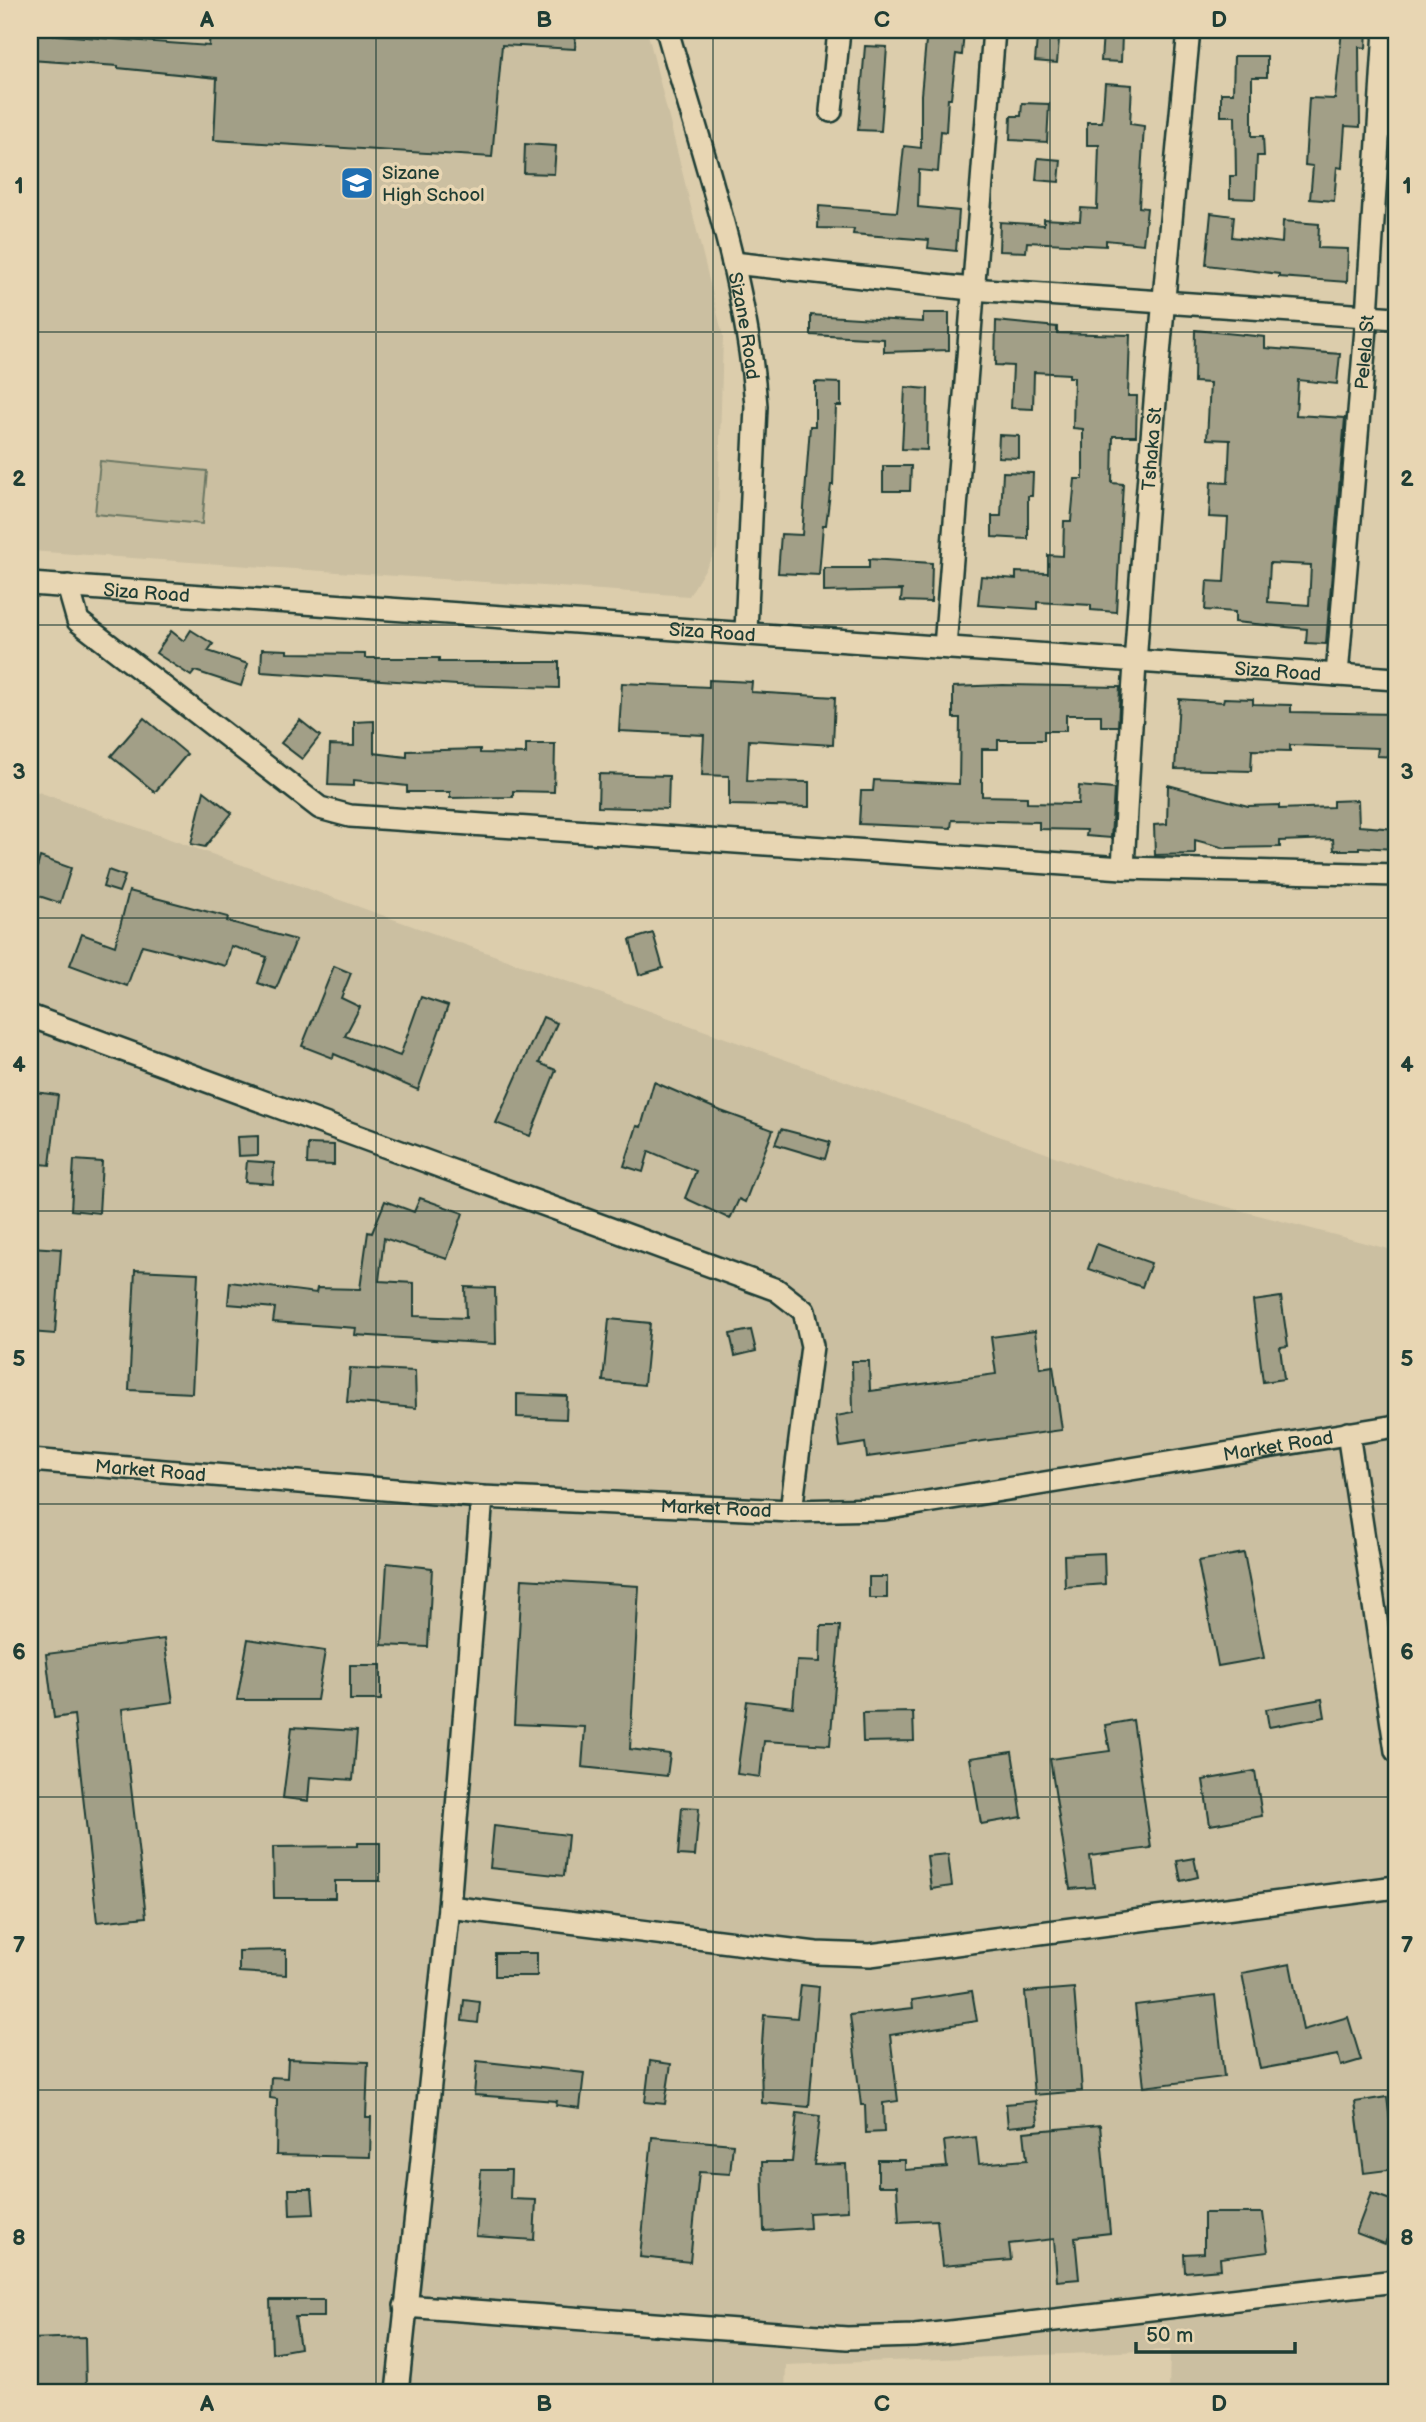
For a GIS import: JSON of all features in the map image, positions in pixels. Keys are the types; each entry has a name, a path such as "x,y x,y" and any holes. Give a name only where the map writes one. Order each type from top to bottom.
{"street":[{"name":"Sizane Road","path":"667,30 733,263 748,337 756,406 746,631"},
{"path":"831,111 839,30"},
{"path":"945,647 971,289 994,30"},
{"name":"Tshaka St","path":"1123,868 1133,659 1162,303 1189,30"},
{"name":"Pelela St","path":"1337,675 1367,316 1385,30"},
{"path":"733,263 971,289 1396,318"},
{"name":"Siza Road","path":"30,584 746,631 1396,679"},
{"path":"68,586 78,621 320,808 386,820 1123,868 1396,875"},
{"path":"30,1016 777,1290 804,1311 812,1346 792,1511"},
{"name":"Market Road","path":"30,1460 482,1497 792,1511 884,1509 1396,1426"},
{"path":"1348,1433 1396,1751"},
{"path":"397,2392 449,1907 482,1497"},
{"path":"449,1907 816,1953 870,1955 1396,1887"},
{"path":"405,2306 847,2338 915,2336 1396,2281"}],"shaded area":[{"name":"Sizane High School","path":"30,30 647,30 723,336 717,549 689,596 30,551"},
{"path":"100,461 207,471 202,524 95,514"},
{"path":"30,789 1113,1177 1396,1251 1396,2392 1169,2392 1170,2350 786,2365 785,2392 30,2392"}],"building":[{"path":"210,30 576,30 575,49 502,45 492,157 214,140 217,78 118,66 30,60 30,33 209,46"},
{"path":"927,30 964,30 962,55 956,54 951,98 948,98 946,132 941,131 938,172 919,170 918,207 959,211 956,251 928,248 929,240 853,234 854,229 818,228 819,206 897,212 904,146 921,148 921,95"},
{"path":"1342,30 1367,30 1366,48 1359,47 1360,127 1345,126 1342,168 1337,167 1334,201 1310,199 1313,166 1305,165 1309,98 1335,99"},
{"path":"1103,32 1122,34 1121,62 1101,61"},
{"path":"1037,38 1059,40 1057,63 1035,61"},
{"path":"865,46 887,47 881,131 858,130"},
{"path":"1234,56 1267,56 1267,77 1252,77 1252,136 1263,136 1264,156 1257,156 1255,199 1230,198 1230,176 1236,176 1235,116 1221,116 1221,93 1233,93"},
{"path":"1105,83 1132,85 1130,124 1144,126 1139,207 1147,208 1143,244 1106,240 1106,246 1027,242 1026,252 999,251 1000,222 1044,225 1044,219 1080,221 1081,208 1097,209 1099,145 1087,145 1087,122 1102,122"},
{"path":"1022,103 1049,104 1047,142 1010,140 1011,116 1021,116"},
{"path":"525,144 556,146 554,174 524,173"},
{"path":"1038,158 1061,160 1059,182 1036,180"},
{"path":"1211,213 1234,216 1232,237 1282,243 1283,221 1319,224 1318,248 1348,249 1347,282 1279,277 1279,274 1206,265"},
{"path":"923,313 949,313 949,350 884,352 884,339 811,335 811,315 923,322"},
{"path":"996,321 1057,327 1057,333 1130,335 1128,396 1137,396 1136,436 1113,436 1112,483 1123,484 1116,612 1091,610 1091,605 1037,602 1037,609 978,605 981,576 1016,579 1016,572 1048,573 1048,555 1063,556 1064,521 1071,521 1075,479 1083,479 1083,429 1073,428 1074,377 1069,377 1069,374 1034,372 1033,409 1011,408 1013,366 995,365"},
{"path":"1195,330 1265,337 1265,348 1340,354 1337,384 1298,380 1296,415 1345,418 1326,644 1306,643 1307,629 1235,622 1235,612 1205,610 1207,581 1224,582 1228,518 1209,517 1211,482 1228,483 1230,440 1207,439 1210,383 1194,382","holes":["1270,563 1311,565 1309,605 1268,602"]},
{"path":"815,382 841,383 841,406 836,406 833,485 826,525 823,525 819,575 778,573 781,534 802,535 810,426 815,426"},
{"path":"905,387 928,389 927,450 902,449"},
{"path":"999,435 1019,436 1019,458 998,457"},
{"path":"883,466 911,466 910,491 883,491"},
{"path":"1003,472 1033,473 1032,496 1028,496 1028,539 992,537 992,516 1001,516"},
{"path":"869,559 932,563 931,602 901,601 902,590 824,592 824,568 869,568"},
{"path":"191,630 213,644 208,651 248,664 241,686 195,671 191,676 156,653 171,631 184,641"},
{"path":"262,649 287,650 287,653 365,654 365,658 439,658 439,662 559,662 559,688 457,685 261,672"},
{"path":"709,680 752,682 751,692 835,697 833,745 749,740 747,781 809,782 809,807 729,805 729,776 702,775 704,735 619,731 622,683 709,687"},
{"path":"953,687 1120,687 1118,726 1101,726 1101,715 1066,715 1066,731 1044,731 1044,740 998,740 998,749 982,749 982,796 1027,797 1027,803 1078,804 1079,786 1114,789 1111,838 1086,836 1087,830 1039,829 1039,822 952,820 951,828 859,824 861,791 873,791 874,780 959,784 960,718 953,718"},
{"path":"1224,698 1253,699 1253,704 1291,705 1291,712 1396,714 1396,757 1377,756 1378,748 1290,745 1290,751 1252,750 1251,771 1175,769 1179,699 1223,702"},
{"path":"144,718 187,754 155,792 111,756"},
{"path":"300,720 320,736 302,759 281,743"},
{"path":"374,721 374,753 407,757 407,751 480,749 480,753 526,754 526,744 555,744 554,792 513,791 513,797 450,798 450,792 407,792 407,786 354,780 354,786 328,785 330,745 354,746 354,722"},
{"path":"599,774 669,776 668,809 598,807"},
{"path":"1168,785 1248,806 1279,805 1279,809 1333,807 1333,801 1358,800 1359,826 1396,829 1395,849 1359,847 1359,850 1334,850 1333,839 1280,841 1280,847 1225,848 1195,840 1195,854 1155,855 1154,825 1167,824"},
{"path":"204,791 232,813 205,847 191,844"},
{"path":"40,857 71,868 60,903 30,893"},
{"path":"108,870 125,876 119,892 103,887"},
{"path":"129,891 228,917 227,921 296,940 276,989 258,983 267,957 231,946 226,966 142,945 127,986 70,965 82,934 115,946"},
{"path":"653,933 663,968 639,975 630,940"},
{"path":"334,966 351,973 341,998 360,1007 345,1036 400,1056 421,997 448,1006 418,1090 334,1054 333,1058 302,1046"},
{"path":"543,1017 557,1023 539,1063 556,1070 530,1136 496,1123"},
{"path":"654,1082 773,1130 745,1202 739,1199 730,1219 685,1198 696,1171 649,1151 643,1172 624,1166 637,1126 641,1127"},
{"path":"35,1092 58,1095 50,1165 30,1163"},
{"path":"781,1129 830,1142 825,1159 775,1144"},
{"path":"258,1136 258,1155 238,1156 237,1137"},
{"path":"308,1144 334,1145 334,1165 307,1164"},
{"path":"74,1160 102,1162 99,1213 71,1210"},
{"path":"247,1161 274,1163 273,1184 245,1182"},
{"path":"420,1198 463,1213 447,1259 384,1238 379,1281 414,1283 414,1316 466,1318 465,1287 495,1288 496,1344 355,1335 356,1328 273,1322 275,1308 228,1304 230,1282 316,1293 317,1288 360,1289 368,1232 372,1233 385,1201 414,1212"},
{"path":"1097,1244 1151,1263 1142,1287 1088,1269"},
{"path":"30,1247 61,1249 55,1334 30,1332"},
{"path":"135,1270 198,1273 192,1393 129,1390"},
{"path":"1281,1297 1288,1346 1280,1347 1284,1379 1263,1382 1253,1301"},
{"path":"609,1319 650,1323 644,1385 603,1381"},
{"path":"751,1330 756,1351 735,1356 730,1334"},
{"path":"1035,1331 1040,1368 1053,1366 1062,1430 867,1457 865,1443 840,1447 836,1416 853,1413 852,1361 869,1361 870,1391 996,1374 991,1337"},
{"path":"350,1368 415,1371 416,1408 347,1402"},
{"path":"517,1394 567,1396 566,1419 517,1417"},
{"path":"1104,1553 1105,1584 1065,1587 1064,1555"},
{"path":"1244,1553 1264,1658 1218,1666 1198,1561"},
{"path":"387,1563 432,1568 428,1647 382,1645"},
{"path":"869,1577 887,1577 887,1598 869,1598"},
{"path":"522,1579 639,1586 630,1749 670,1754 667,1776 582,1767 585,1727 514,1724"},
{"path":"821,1626 840,1626 830,1745 764,1741 760,1777 737,1774 747,1701 793,1707 797,1661 820,1662"},
{"path":"164,1639 173,1702 122,1709 146,1917 97,1922 74,1715 54,1718 46,1654"},
{"path":"248,1639 325,1651 317,1700 237,1700"},
{"path":"350,1665 381,1665 381,1700 350,1700"},
{"path":"1322,1699 1325,1717 1269,1727 1266,1709"},
{"path":"913,1712 914,1741 863,1742 862,1713"},
{"path":"1133,1720 1151,1848 1090,1856 1094,1887 1070,1889 1050,1759 1110,1751 1105,1725"},
{"path":"292,1727 357,1731 353,1780 310,1777 308,1801 283,1798"},
{"path":"1012,1752 1022,1817 981,1824 970,1758"},
{"path":"1255,1771 1262,1816 1210,1825 1203,1780"},
{"path":"682,1807 699,1808 695,1856 678,1855"},
{"path":"494,1826 568,1835 564,1876 490,1868"},
{"path":"358,1843 380,1843 380,1881 335,1881 335,1898 274,1898 273,1847 358,1846"},
{"path":"948,1854 952,1886 931,1889 927,1856"},
{"path":"1194,1858 1198,1877 1181,1881 1177,1861"},
{"path":"286,1950 286,1975 239,1972 239,1951"},
{"path":"495,1953 537,1953 537,1976 495,1976"},
{"path":"1290,1964 1303,2030 1348,2017 1361,2060 1341,2066 1338,2055 1260,2069 1242,1973"},
{"path":"801,1985 819,1987 809,2107 762,2103 764,2015 797,2018"},
{"path":"1074,1988 1082,2091 1034,2095 1025,1992"},
{"path":"972,1991 977,2021 890,2035 898,2101 883,2103 884,2132 866,2133 865,2105 861,2105 850,2015 913,2008 912,2000"},
{"path":"1215,1995 1224,2077 1144,2087 1135,2005"},
{"path":"464,2000 480,2002 478,2023 462,2021"},
{"path":"288,2059 368,2062 366,2117 371,2117 370,2157 276,2155 277,2099 270,2098 271,2077 287,2078"},
{"path":"477,2061 584,2073 580,2108 556,2105 557,2101 474,2095"},
{"path":"650,2061 671,2064 665,2104 645,2102"},
{"path":"1387,2097 1396,2169 1364,2173 1355,2102"},
{"path":"1036,2101 1038,2124 1008,2127 1006,2104"},
{"path":"797,2113 820,2116 814,2165 846,2164 848,2211 809,2213 810,2228 764,2231 762,2162 792,2162"},
{"path":"1100,2125 1110,2233 1075,2237 1079,2279 1057,2281 1054,2239 1009,2244 1011,2260 942,2266 937,2220 899,2222 897,2186 878,2186 878,2160 905,2160 905,2170 947,2167 944,2141 976,2137 979,2164 1027,2160 1024,2132"},
{"path":"652,2137 733,2144 730,2174 699,2172 690,2262 640,2257"},
{"path":"481,2170 511,2170 510,2199 536,2200 534,2240 476,2236"},
{"path":"289,2189 312,2189 314,2214 290,2215"},
{"path":"1371,2193 1396,2202 1396,2213 1385,2244 1356,2233"},
{"path":"1204,2213 1263,2213 1268,2252 1220,2258 1221,2269 1185,2272 1184,2254 1204,2253"},
{"path":"270,2300 324,2300 324,2317 295,2317 300,2348 272,2353"},
{"path":"85,2337 86,2391 30,2392 30,2339"}],"place":[{"name":"Sizane High School","path":"357,183"}]}
